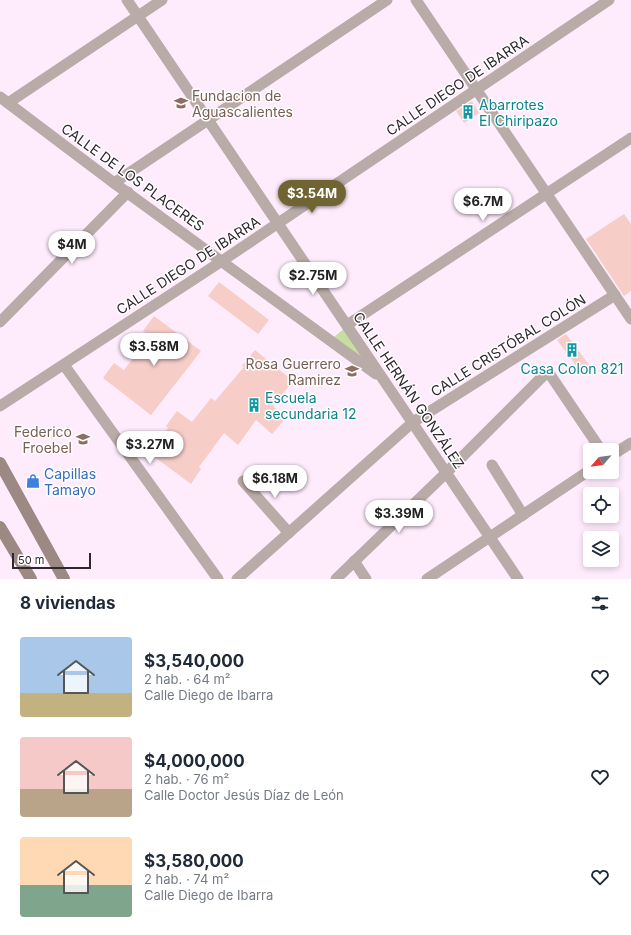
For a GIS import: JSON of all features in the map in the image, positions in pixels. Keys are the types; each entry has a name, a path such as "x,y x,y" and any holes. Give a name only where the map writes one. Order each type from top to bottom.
{"main road":[{"path":"0,463 64,579"},
{"path":"0,527 31,579"}],"street":[{"name":"CALLE HERNÁN GONZÁLEZ","path":"127,0 518,579"},
{"path":"4,100 162,0"},
{"path":"114,183 388,0"},
{"path":"416,0 631,319"},
{"name":"CALLE DIEGO DE IBARRA","path":"0,406 278,224 609,0"},
{"name":"CALLE DE LOS PLACERES","path":"4,100 114,183 383,379"},
{"path":"347,325 631,138"},
{"path":"0,322 128,192"},
{"name":"CALLE CRISTÓBAL COLÓN","path":"237,579 412,422 615,295"},
{"path":"64,365 218,579"},
{"path":"336,579 446,473 544,375 548,374 551,376 595,443"},
{"path":"619,451 631,443"},
{"path":"492,465 523,515"},
{"path":"428,579 583,475"},
{"path":"243,481 289,533"},
{"path":"354,561 366,579"}],"green space":[{"path":"346,327 379,375 333,338"}],"building":[{"name":"Abarrotes El Chiripazo","path":"472,101 479,113 464,123 456,111"},
{"path":"624,214 631,224 631,291 624,296 586,239"},
{"path":"219,282 269,320 258,334 208,296"},
{"path":"154,316 201,351 151,415 103,378 114,363 124,370 150,336 143,331"},
{"name":"Casa Colon 821","path":"566,334 590,366 581,372 557,340"},
{"path":"255,350 293,381 273,406 286,418 272,434 256,420 238,445 224,433 199,467 201,469 191,484 152,455 168,428 166,426 177,411 192,422 211,398 215,401 244,367 242,366"}],"place":[{"name":"Fundacion de Aguascalientes","path":"181,103"},
{"name":"Abarrotes El Chiripazo","path":"468,112"},
{"name":"Casa Colon 821","path":"572,350"},
{"name":"Rosa Guerrero Ramirez","path":"352,371"},
{"name":"Escuela secundaria 12","path":"254,405"},
{"name":"Federico Froebel","path":"83,439"},
{"name":"Capillas Tamayo","path":"33,481"}]}
